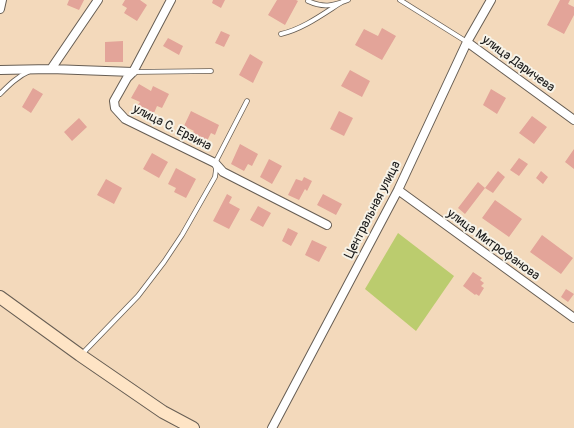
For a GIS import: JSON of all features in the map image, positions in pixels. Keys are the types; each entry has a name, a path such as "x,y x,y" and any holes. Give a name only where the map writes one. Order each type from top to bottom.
{"street":[{"path":"0,9 2,0"},
{"path":"51,69 98,0"},
{"name":"улица С. Ерзина","path":"171,0 133,72 127,78 114,101 115,108 125,119 215,163 223,172 327,226"},
{"name":"Центральная улица","path":"272,428 398,190 467,42 491,0"},
{"name":"улица Даричева","path":"467,42 574,120"},
{"path":"0,70 51,69 133,72"},
{"name":"улица Митрофанова","path":"398,190 574,318"},
{"path":"0,297 80,355 163,412 193,428"}],"lane":[{"path":"308,1 322,6 348,0"},
{"path":"400,0 467,42"},
{"path":"281,34 289,32 342,2"},
{"path":"0,94 14,81 35,69"},
{"path":"133,72 211,71"},
{"path":"80,355 138,296 182,235 215,177 215,163 247,101"}],"green space":[{"path":"398,233 454,276 416,331 365,289"}],"building":[{"path":"69,0 84,0 79,10 67,5"},
{"path":"125,0 140,0 147,5 137,21 124,13 127,8 122,5"},
{"path":"213,0 225,0 221,8 212,3"},
{"path":"277,0 298,1 285,25 268,15"},
{"path":"560,0 570,0 568,4 574,7 574,15 564,34 547,25"},
{"path":"382,28 396,36 382,60 355,45 364,29 378,36"},
{"path":"221,31 230,35 224,47 215,43"},
{"path":"168,38 183,46 179,55 163,46"},
{"path":"123,41 123,62 105,62 105,42"},
{"path":"250,54 263,62 253,83 239,75"},
{"path":"350,70 370,81 362,97 341,86"},
{"path":"139,84 151,91 153,86 169,94 162,108 157,106 154,113 138,105 140,102 131,98"},
{"path":"33,88 43,94 31,113 22,107"},
{"path":"491,89 506,98 497,114 483,105"},
{"path":"191,111 219,125 215,135 211,133 207,141 192,133 194,131 184,126"},
{"path":"339,111 353,118 344,136 330,129"},
{"path":"532,116 547,127 534,144 519,133"},
{"path":"79,118 87,127 72,141 64,132"},
{"path":"240,144 258,154 252,166 248,164 244,171 231,164"},
{"path":"574,149 574,169 565,162"},
{"path":"152,153 168,162 159,178 143,169"},
{"path":"519,158 528,164 519,176 510,170"},
{"path":"269,159 282,166 272,184 260,177"},
{"path":"176,168 196,179 186,198 174,192 176,188 168,184"},
{"path":"498,171 505,177 493,193 485,188"},
{"path":"541,171 548,177 543,184 536,178"},
{"path":"304,177 312,181 307,191 305,189 299,200 288,195 296,179 302,181"},
{"path":"106,179 122,188 114,204 97,195"},
{"path":"478,182 485,188 465,214 458,208"},
{"path":"227,194 232,197 229,203 240,209 229,229 213,221"},
{"path":"323,194 342,204 336,215 317,205"},
{"path":"495,200 522,219 509,237 482,218"},
{"path":"258,206 271,213 263,227 250,220"},
{"path":"288,228 298,233 291,246 282,241"},
{"path":"542,235 573,258 561,274 530,252"},
{"path":"312,240 327,247 319,262 305,255"},
{"path":"473,272 482,278 480,280 484,283 481,286 484,288 479,296 476,294 475,295 463,286"},
{"path":"566,289 574,294 568,302 561,297"}]}
